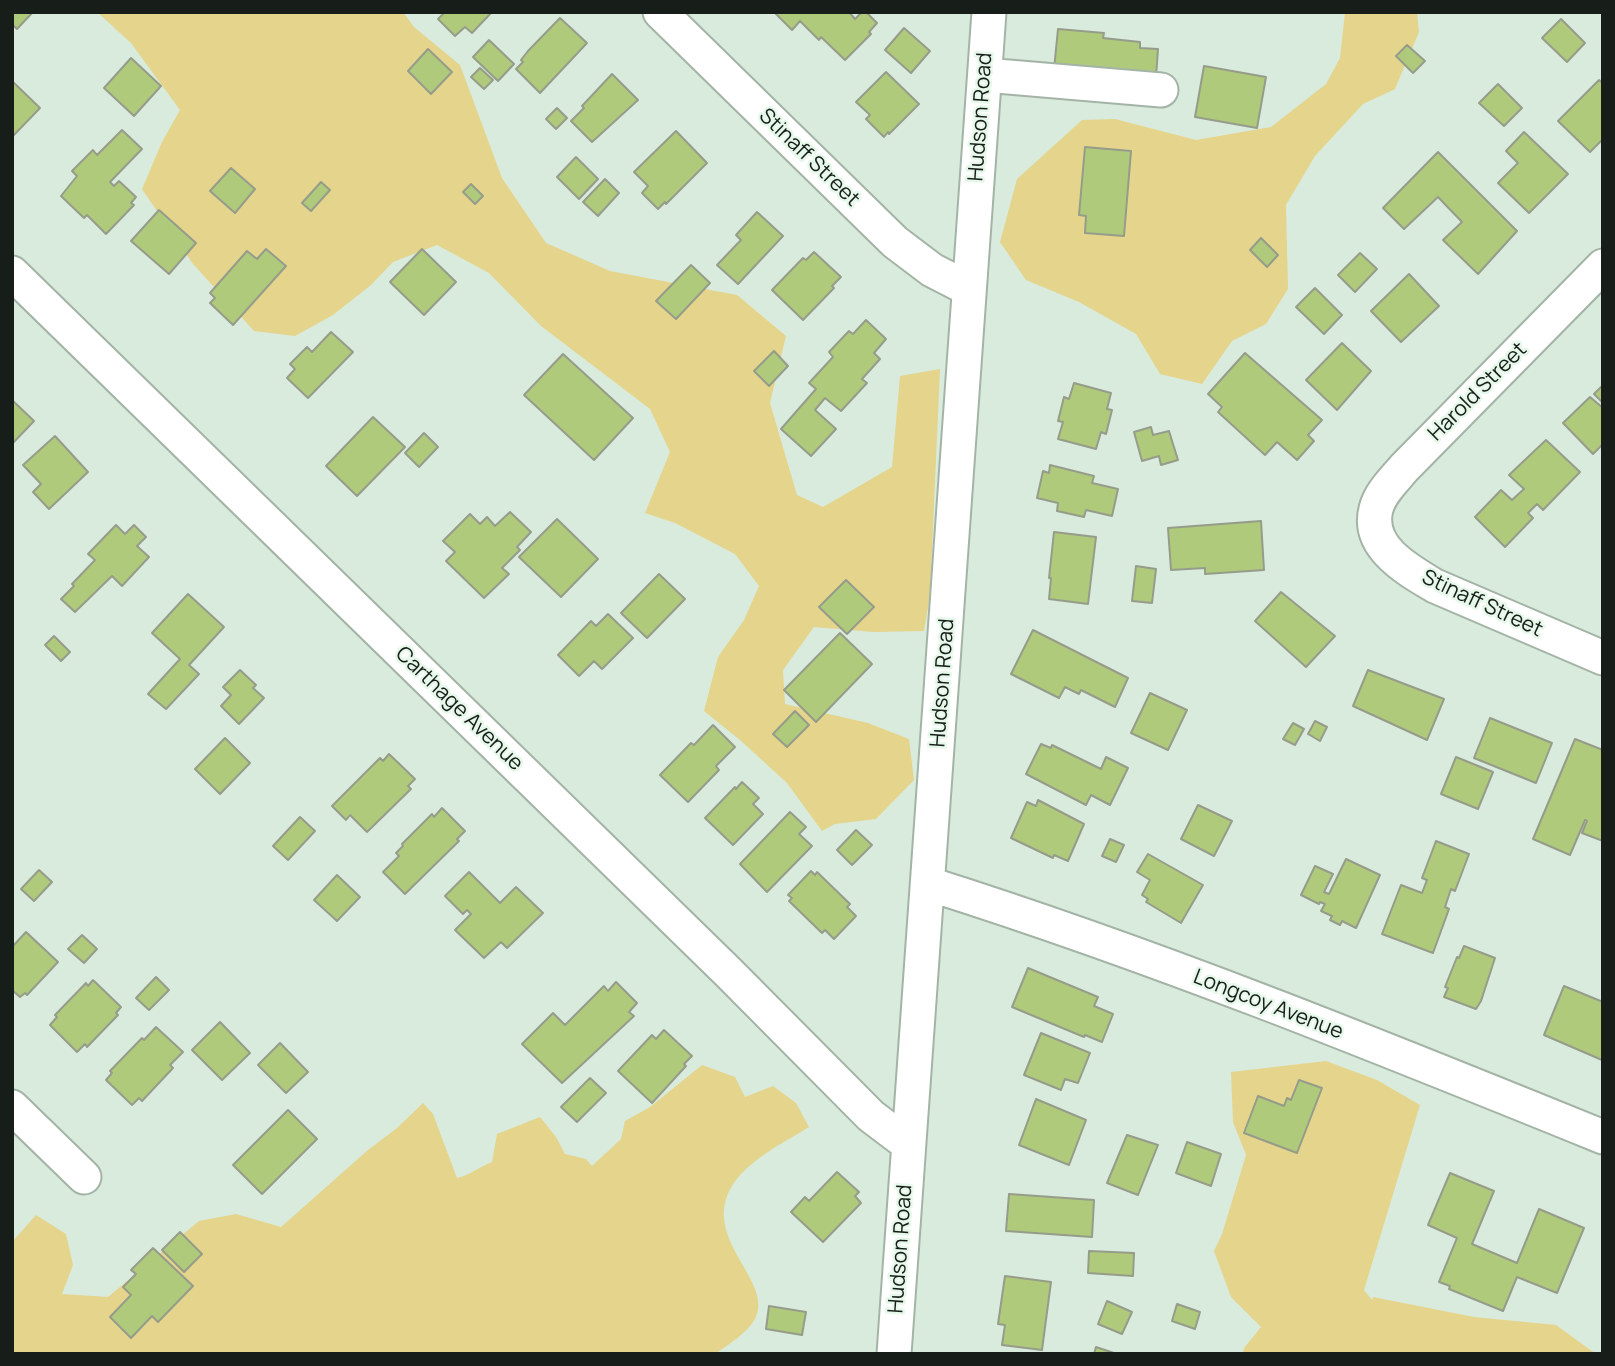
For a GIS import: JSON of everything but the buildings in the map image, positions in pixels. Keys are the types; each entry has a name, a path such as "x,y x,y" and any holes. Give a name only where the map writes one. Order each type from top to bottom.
{"street":[{"name":"Stinaff Street","path":"660,12 895,242 932,270 969,289"},
{"name":"Hudson Road","path":"894,1354 989,12"},
{"path":"985,75 1161,90"},
{"name":"Harold Street","path":"1376,531 1376,509 1386,489 1603,266"},
{"name":"Carthage Avenue","path":"12,273 871,1116 908,1144"},
{"name":"Stinaff Street","path":"1376,531 1389,554 1435,586 1603,658"},
{"name":"Longcoy Avenue","path":"929,884 1202,980 1603,1136"},
{"path":"12,1107 84,1177"}],"shaded area":[{"path":"97,12 403,12 414,27 460,65 502,178 546,243 610,271 737,295 786,336 770,403 797,495 823,507 892,467 900,376 940,369 930,595 924,631 874,632 814,627 783,670 785,704 868,723 909,739 914,780 876,819 835,824 822,831 787,783 704,711 718,657 744,620 759,586 735,554 675,523 645,513 670,452 650,409 541,326 489,273 437,245 393,262 371,285 333,315 295,336 254,331 193,264 142,189 162,142 180,110 131,43"},
{"path":"1345,12 1417,12 1419,32 1395,89 1363,104 1315,156 1286,205 1288,289 1266,324 1232,341 1202,384 1160,374 1136,334 1079,302 1026,280 1000,242 1017,179 1082,120 1115,119 1196,140 1271,127 1326,84 1340,58"},
{"path":"1326,1061 1377,1080 1420,1105 1364,1290 1372,1300 1373,1297 1474,1317 1556,1325 1596,1354 1243,1354 1244,1348 1261,1327 1231,1297 1214,1251 1222,1234 1246,1155 1233,1122 1231,1072"},
{"path":"702,1065 735,1077 745,1097 773,1086 796,1103 809,1127 752,1164 736,1180 726,1200 724,1220 729,1238 755,1289 758,1304 755,1319 747,1329 715,1354 12,1354 12,1242 36,1215 66,1234 73,1265 62,1294 108,1297 199,1221 236,1214 281,1227 423,1103 433,1114 457,1178 492,1162 497,1134 540,1117 565,1154 586,1159 592,1166 621,1139 625,1121 650,1107"}]}
